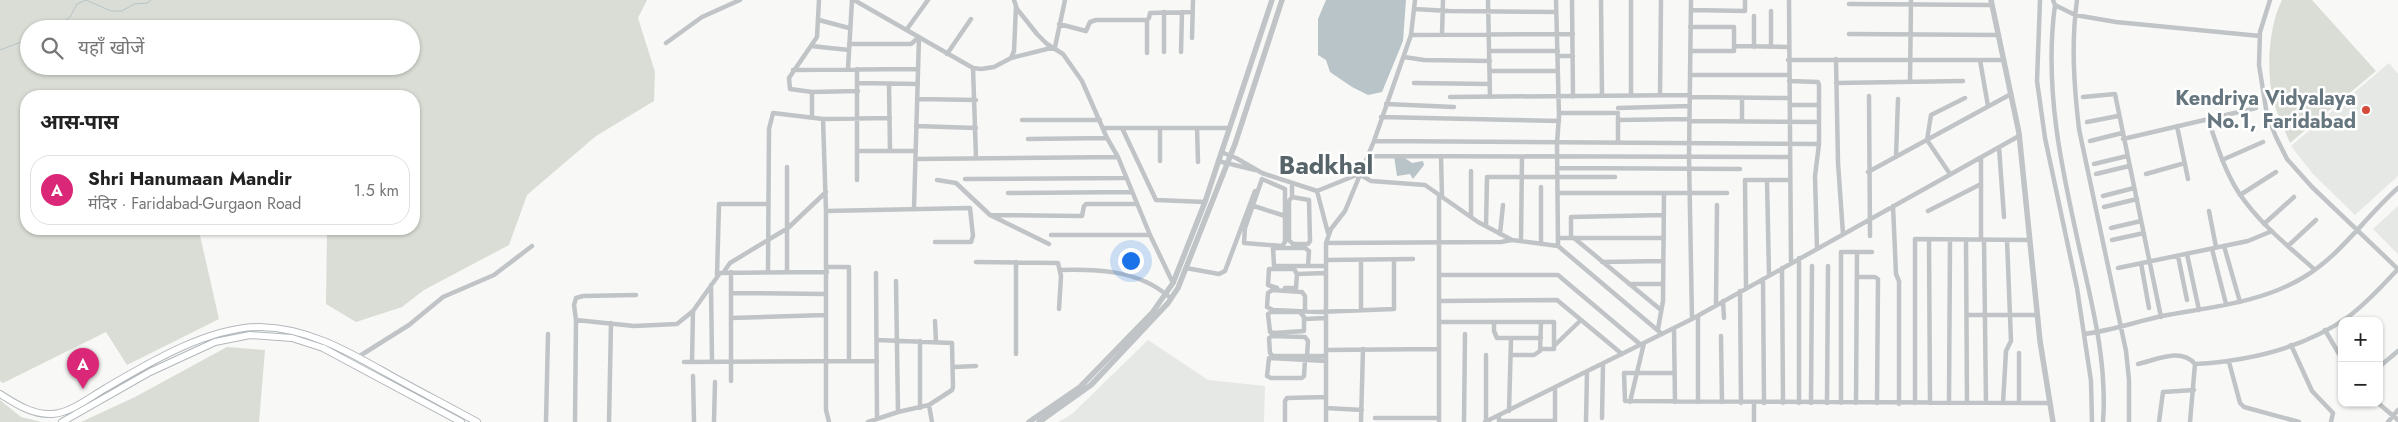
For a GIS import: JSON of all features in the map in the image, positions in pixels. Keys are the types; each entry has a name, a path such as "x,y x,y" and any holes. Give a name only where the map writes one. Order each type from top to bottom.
{"main road":[{"path":"0,394 20,407 42,414 65,412 131,373 201,339 245,328 270,328 301,332 358,357 477,422"},
{"path":"62,422 150,372 215,342 235,336 266,335 292,338 323,348 461,422"},
{"path":"90,398 94,405"}],"street":[{"path":"666,43 702,17 740,0"},
{"path":"819,0 817,37 793,70 789,78 790,89 812,92 858,91"},
{"path":"848,70 849,28 853,0 907,29 947,54 973,68 981,70 994,67 1011,58 1055,47"},
{"path":"907,29 928,0"},
{"path":"1014,0 1016,6 1037,34 1047,44 1055,47 1063,54 1082,81 1107,138 1118,157 1150,235 1174,283"},
{"path":"1055,47 1065,0"},
{"path":"1192,38 1193,0"},
{"path":"1029,422 1080,387 1169,297 1205,202 1272,0"},
{"path":"1039,422 1091,384 1169,297 1186,268 1227,164 1282,0"},
{"path":"1326,422 1326,243 1328,234 1345,211 1374,142 1381,117 1411,35 1415,0"},
{"path":"1442,35 1443,0"},
{"path":"1488,0 1490,97"},
{"path":"1556,0 1559,113 1557,143 1558,246"},
{"path":"1572,0 1572,97"},
{"path":"1601,0 1602,96"},
{"path":"1631,0 1631,95"},
{"path":"1660,95 1661,0"},
{"path":"1691,0 1689,169 1691,192 1692,320"},
{"path":"1691,10 1745,11 1745,0"},
{"path":"1789,0 1788,75 1790,98 1791,263"},
{"path":"2040,0 2037,81 2045,138 2077,288 2091,381 2092,422"},
{"path":"2077,0 2073,56 2080,129 2122,326 2129,380 2129,422"},
{"path":"2195,364 2229,362 2292,345 2325,330 2354,312 2398,269 2312,187 2287,159 2267,115 2259,65 2260,36 2270,0"},
{"path":"1910,82 1911,2"},
{"path":"1849,4 1911,2 1992,3 2019,136 2037,315 2053,422"},
{"path":"2103,422 2102,373 2098,332 2055,128 2051,68 2054,2 2075,16 2116,22 2260,36"},
{"path":"1011,58 1016,6"},
{"path":"1414,9 1556,12"},
{"path":"1771,11 1771,47"},
{"path":"1164,12 1164,52"},
{"path":"1181,52 1182,12"},
{"path":"1147,52 1147,20 1150,13 1192,12"},
{"path":"1754,16 1754,47"},
{"path":"819,20 849,28"},
{"path":"947,54 971,20"},
{"path":"1059,24 1086,31 1090,22 1096,20 1147,20"},
{"path":"1690,27 1734,27 1734,51 1690,51"},
{"path":"1411,35 1572,34"},
{"path":"1850,34 1999,36"},
{"path":"849,44 911,44 919,37"},
{"path":"914,208 919,37"},
{"path":"811,46 849,50"},
{"path":"1734,46 1788,48"},
{"path":"1490,51 1572,56"},
{"path":"1404,57 1424,60 1490,61"},
{"path":"1836,59 1843,234"},
{"path":"1788,60 2004,60"},
{"path":"1980,60 1988,106"},
{"path":"973,68 976,100 976,158"},
{"path":"857,69 859,118 857,180"},
{"path":"793,70 918,69"},
{"path":"1490,71 1558,71"},
{"path":"1690,74 1788,75"},
{"path":"1789,81 1818,82 1819,144 1815,176 1817,248"},
{"path":"1836,83 1962,81"},
{"path":"858,83 918,84"},
{"path":"1414,83 1490,84"},
{"path":"889,84 890,151"},
{"path":"812,92 812,117"},
{"path":"1868,172 2011,94"},
{"path":"2083,97 2115,94 2160,317"},
{"path":"1450,97 1660,95 1790,98"},
{"path":"1617,96 1618,143"},
{"path":"1869,96 1868,172 1870,236"},
{"path":"1742,98 1742,121"},
{"path":"1950,174 1927,140 1931,115 1965,98"},
{"path":"917,99 976,100"},
{"path":"1896,157 1898,99"},
{"path":"1386,104 1454,107"},
{"path":"1790,105 1819,105"},
{"path":"1559,113 1689,106"},
{"path":"2090,141 2177,126 2256,108"},
{"path":"768,272 769,129 773,113 823,119 890,118"},
{"path":"2087,122 2118,116"},
{"path":"1381,117 1559,121"},
{"path":"823,119 826,192 826,410 829,422"},
{"path":"2208,119 2222,160 2240,195 2264,224 2314,270"},
{"path":"1022,120 1100,120"},
{"path":"1618,120 1819,122"},
{"path":"916,126 976,128"},
{"path":"2177,126 2188,179"},
{"path":"1103,128 1229,128"},
{"path":"1122,128 1156,200 1205,202"},
{"path":"1160,128 1160,161"},
{"path":"1197,128 1198,162"},
{"path":"1486,355 1485,422 1692,320 1799,258 2019,136"},
{"path":"1028,139 1107,138"},
{"path":"1374,142 1819,144"},
{"path":"2222,160 2263,142"},
{"path":"1999,147 2004,217"},
{"path":"858,150 916,151"},
{"path":"1221,152 1230,155 1257,171"},
{"path":"1368,156 1789,157"},
{"path":"1375,418 1439,420 1438,243 1441,156"},
{"path":"2094,164 2127,156"},
{"path":"916,159 1118,157"},
{"path":"1521,241 1522,157"},
{"path":"1981,158 1986,403"},
{"path":"1218,161 1257,171 1318,191 1359,174"},
{"path":"2146,174 2185,163"},
{"path":"787,166 787,272"},
{"path":"2096,174 2129,166"},
{"path":"1557,168 1740,170"},
{"path":"1471,171 1471,217"},
{"path":"2240,195 2276,172"},
{"path":"1186,268 1219,274 1226,271 1262,173"},
{"path":"1359,174 1371,181 1425,185 1471,217 1512,240"},
{"path":"1486,226 1487,177 1615,177"},
{"path":"965,178 1125,178"},
{"path":"937,180 947,180 961,186 990,215 1050,244"},
{"path":"1264,180 1285,189 1284,245 1246,244 1245,228 1251,205 1261,181 1264,180"},
{"path":"1746,288 1745,180 1789,180"},
{"path":"1767,180 1769,275"},
{"path":"1292,183 1292,197 1289,201 1289,240 1293,244 1308,244 1310,241 1309,200 1292,197"},
{"path":"1928,211 1981,184"},
{"path":"1541,187 1541,244"},
{"path":"2103,196 2134,188"},
{"path":"2084,334 2240,302 2281,288 2314,270 2398,188"},
{"path":"1318,191 1328,234"},
{"path":"723,273 730,263 788,228 826,192"},
{"path":"1008,193 1131,192"},
{"path":"1658,329 1663,284 1664,192"},
{"path":"1558,193 1726,193"},
{"path":"2264,224 2294,197"},
{"path":"2104,207 2136,199"},
{"path":"576,320 634,326 677,324 693,311 717,275 719,204 768,204"},
{"path":"990,215 1082,216 1086,204 1136,204"},
{"path":"1251,205 1285,216"},
{"path":"1500,234 1503,205"},
{"path":"1716,305 1717,205"},
{"path":"1893,206 1896,274 1899,280 1898,404"},
{"path":"826,211 970,208 973,236 971,242 935,242"},
{"path":"2209,211 2214,248 2226,304"},
{"path":"1661,310 1572,238 1571,217 1664,215"},
{"path":"2288,246 2316,220"},
{"path":"2111,228 2141,221"},
{"path":"2118,268 2248,241 2272,231"},
{"path":"2112,240 2144,232"},
{"path":"1051,235 1150,235"},
{"path":"1558,238 1664,238"},
{"path":"1326,243 1501,242 1512,240 1558,246 1662,334"},
{"path":"1915,403 1914,240 2030,240"},
{"path":"1929,240 1930,403"},
{"path":"1949,403 1950,240"},
{"path":"1966,240 1967,403"},
{"path":"2003,403 2006,351 2011,341 2007,240"},
{"path":"358,357 409,325 443,297 494,275 532,246"},
{"path":"2224,246 2240,302"},
{"path":"1308,266 1309,251 1305,248 1273,248 1274,265 1308,266 1361,260 1413,259"},
{"path":"1841,403 1842,252 1872,252"},
{"path":"1856,403 1857,252"},
{"path":"2187,254 2199,310"},
{"path":"2178,256 2187,300"},
{"path":"1799,258 1799,403"},
{"path":"1361,260 1361,310"},
{"path":"1304,310 1305,296 1302,292 1272,290 1268,293 1269,309 1304,310 1361,310 1394,309 1394,260"},
{"path":"1602,262 1663,261"},
{"path":"976,262 1058,262 1060,270 1059,309"},
{"path":"1016,262 1016,354"},
{"path":"2141,263 2149,308"},
{"path":"1811,403 1812,266"},
{"path":"1827,403 1828,266"},
{"path":"717,275 731,272 787,272 848,267 849,360"},
{"path":"1782,268 1782,403"},
{"path":"1297,274 1297,286 1294,288 1274,288 1268,285 1269,269 1294,270 1297,274 1326,273"},
{"path":"1060,270 1122,273 1151,285 1169,297"},
{"path":"730,381 731,272"},
{"path":"876,273 877,419"},
{"path":"1439,275 1558,275 1643,344"},
{"path":"1857,277 1875,277 1878,279 1877,403"},
{"path":"1763,279 1764,403"},
{"path":"896,281 898,412"},
{"path":"711,284 712,362"},
{"path":"1629,284 1663,284"},
{"path":"1740,292 1741,402"},
{"path":"731,293 826,294"},
{"path":"575,422 576,320 574,305 576,298 583,296 636,295"},
{"path":"1439,301 1557,300 1622,354"},
{"path":"1723,301 1724,318"},
{"path":"692,362 693,311"},
{"path":"1270,312 1300,312 1305,319 1302,333 1274,333 1268,328 1268,314 1270,312"},
{"path":"730,318 826,315"},
{"path":"1967,315 2037,315"},
{"path":"1698,316 1698,402"},
{"path":"1305,319 1326,318"},
{"path":"1511,355 1534,355 1541,349 1554,348 1554,345 1581,320"},
{"path":"935,321 936,342"},
{"path":"1439,322 1554,322 1554,345"},
{"path":"1494,322 1494,331 1497,338 1540,338"},
{"path":"1540,322 1541,349"},
{"path":"610,422 611,323"},
{"path":"1674,328 1674,402"},
{"path":"2325,330 2338,351"},
{"path":"546,422 548,334"},
{"path":"1464,422 1465,334"},
{"path":"1306,358 1273,356 1270,353 1269,338 1272,336 1305,337 1308,341 1306,358 1304,376 1302,378 1271,378 1267,376 1267,359 1306,358 1326,358"},
{"path":"1721,336 1722,402"},
{"path":"1509,411 1511,339"},
{"path":"868,422 898,412 929,405 953,389 952,343 877,340"},
{"path":"920,341 920,408"},
{"path":"1630,402 1643,344"},
{"path":"2292,345 2312,391 2333,413 2331,422"},
{"path":"1361,422 1363,349"},
{"path":"1326,350 1439,349"},
{"path":"2383,364 2398,351"},
{"path":"2019,353 2019,403"},
{"path":"2138,364 2177,355 2190,358 2195,364 2190,422"},
{"path":"684,362 878,361"},
{"path":"2229,362 2240,403 2244,407 2299,422"},
{"path":"1602,418 1603,364"},
{"path":"954,366 976,366"},
{"path":"1586,422 1587,372"},
{"path":"1674,373 1624,373 1625,401 1898,404 2050,403"},
{"path":"693,376 694,422"},
{"path":"714,422 715,382"},
{"path":"1499,416 1499,421 1555,421 1555,388"},
{"path":"2159,422 2163,392 2194,390"},
{"path":"1285,422 1285,399 1326,398"},
{"path":"1754,403 1754,422"},
{"path":"929,405 932,422"},
{"path":"2382,407 2398,420"},
{"path":"1326,408 1362,410"},
{"path":"2388,422 2398,410"}],"shaded area":[{"path":"0,0 647,0 638,18 655,72 654,101 596,136 527,195 509,245 424,290 402,307 356,322 326,304 327,235 420,235 420,90 20,90 20,235 200,235 219,319 127,365 106,332 3,383 0,381"},
{"path":"1326,0 1406,0 1403,41 1382,92 1368,95 1352,87 1330,72 1326,60 1318,55 1318,19"},
{"path":"2282,0 2312,0 2376,71 2290,143 2274,103 2269,65 2271,37 2277,11"},
{"name":"Kendriya Vidyalaya No.1, Faridabad","path":"2389,63 2398,74 2398,176 2355,215 2313,174 2291,146"},
{"path":"1394,156 1405,158 1412,163 1423,161 1424,165 1413,179 1410,174 1397,176"},
{"path":"2398,206 2398,254 2373,229"},
{"path":"1148,340 1208,380 1265,386 1264,422 1058,422 1072,414"},
{"path":"227,347 265,350 259,422 81,422 135,397"},
{"path":"0,400 21,417 41,422 0,422"}],"waterway":[{"path":"66,20 70,17 77,4 86,0 111,11 122,11 134,4 147,3 151,0"},
{"path":"0,50 20,42"}],"place":[{"name":"Kendriya Vidyalaya No.1, Faridabad","path":"2366,110"},
{"name":"Shri Hanumaan Mandir","path":"83,389"}],"district":[{"name":"Badkhal","path":"1326,165"}]}
